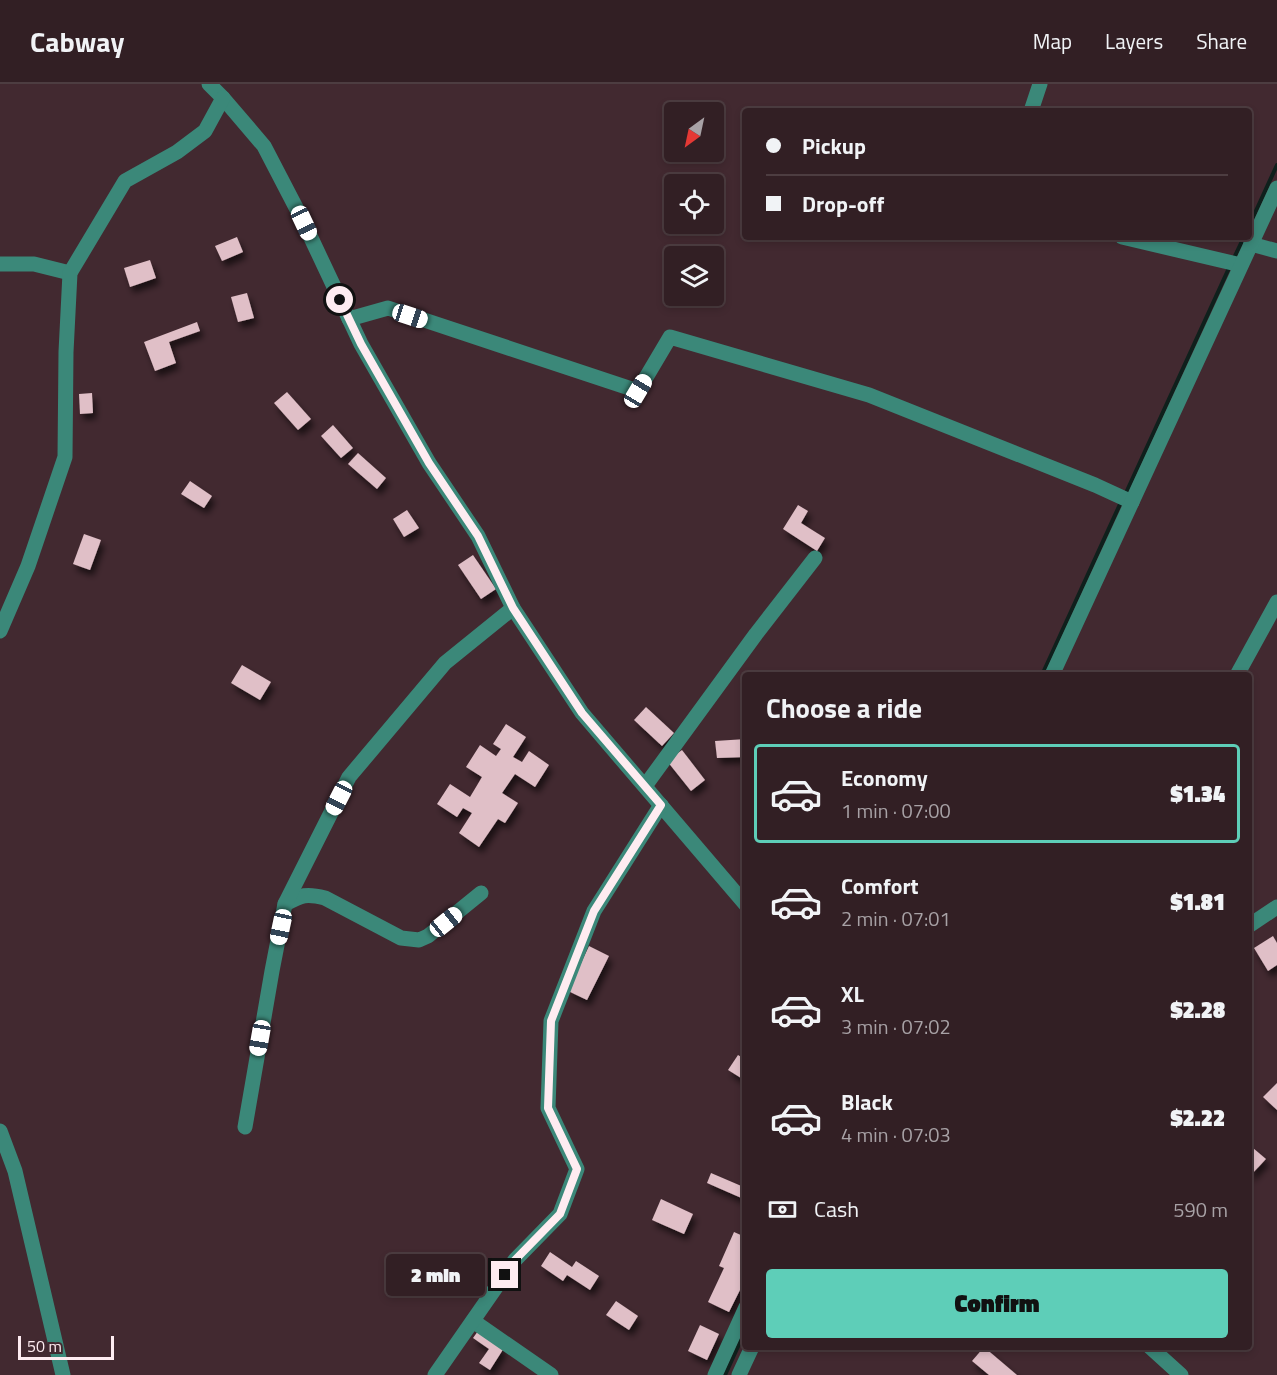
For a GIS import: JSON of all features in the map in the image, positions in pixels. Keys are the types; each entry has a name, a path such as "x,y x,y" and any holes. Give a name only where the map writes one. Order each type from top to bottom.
{"street":[{"path":"209,84 264,146 304,223 361,344 429,463 478,536 513,608 582,713 742,900"},
{"path":"1032,108 1040,84"},
{"path":"0,631 28,566 64,457 70,273 125,181 177,152 205,131 223,98"},
{"path":"1053,672 1126,499 1235,264 1251,244 1277,188"},
{"path":"1135,240 1235,264"},
{"path":"1251,244 1277,251"},
{"path":"0,264 34,264 70,273"},
{"path":"349,319 388,308 638,391 670,337 869,395 1126,499"},
{"path":"645,786 756,634 815,558"},
{"path":"1239,672 1277,602"},
{"path":"245,1127 285,904 349,777 446,663 513,608"},
{"path":"435,1375 515,1260 560,1214 577,1169 548,1108 551,1021 594,911 661,805"},
{"path":"285,904 302,895 311,894 325,898 401,938 418,940 428,936 481,893"},
{"path":"1252,925 1277,907"},
{"path":"0,1131 15,1171 63,1375"},
{"path":"715,1375 742,1316"},
{"path":"473,1320 551,1375"},
{"path":"739,1375 751,1350"},
{"path":"1153,1350 1181,1375"}],"building":[{"path":"237,237 243,252 222,261 215,246"},
{"path":"150,260 156,278 130,287 124,268"},
{"path":"247,293 254,318 238,322 231,297"},
{"path":"197,322 200,331 169,342 176,363 155,371 144,342"},
{"path":"287,392 311,419 298,430 274,403"},
{"path":"92,393 93,413 80,414 79,394"},
{"path":"333,425 353,448 341,458 321,436"},
{"path":"358,453 386,478 377,489 348,464"},
{"path":"190,481 212,496 204,508 181,494"},
{"path":"798,505 808,511 801,523 825,538 817,551 783,529"},
{"path":"407,510 419,528 404,537 393,519"},
{"path":"84,534 101,540 90,570 73,564"},
{"path":"473,555 496,589 481,599 458,565"},
{"path":"242,665 271,682 260,700 231,683"},
{"path":"646,707 674,733 662,746 634,720"},
{"path":"506,724 526,737 513,757 522,762 529,751 549,765 535,787 515,774 502,793 518,803 505,823 498,819 479,847 459,833 472,813 463,808 457,817 437,804 450,784 470,797 482,777 466,767 480,745 496,756 501,749 493,744"},
{"path":"742,739 742,757 717,758 715,741"},
{"path":"682,750 705,780 691,791 667,761"},
{"path":"1273,936 1277,943 1277,965 1268,971 1254,948"},
{"path":"589,946 609,956 587,1000 568,991"},
{"path":"738,1055 742,1058 742,1079 728,1070"},
{"path":"1277,1083 1277,1110 1263,1097"},
{"path":"1252,1149 1266,1159 1252,1174"},
{"path":"711,1173 742,1186 742,1198 707,1183"},
{"path":"661,1199 693,1214 684,1234 652,1220"},
{"path":"734,1232 742,1236 740,1275 742,1286 729,1312 708,1302 724,1268 719,1266"},
{"path":"550,1252 572,1267 576,1261 599,1276 590,1290 567,1275 563,1281 541,1266"},
{"path":"616,1301 638,1316 629,1330 606,1315"},
{"path":"700,1325 719,1334 707,1360 688,1351"},
{"path":"478,1331 504,1348 490,1370 479,1363 489,1349 473,1338"},
{"path":"981,1350 988,1350 1017,1375 989,1375 972,1361"}],"waterway":[{"path":"1252,220 1277,165"},
{"path":"1234,258 1243,240"},
{"path":"1125,495 1229,268"},
{"path":"1043,672 1121,502"},
{"path":"725,1375 742,1338"}],"route":[{"path":"340,300 361,344 429,463 478,536 513,608 582,713 661,805 594,911 551,1021 548,1108 577,1169 560,1214 515,1260 505,1275"}]}
